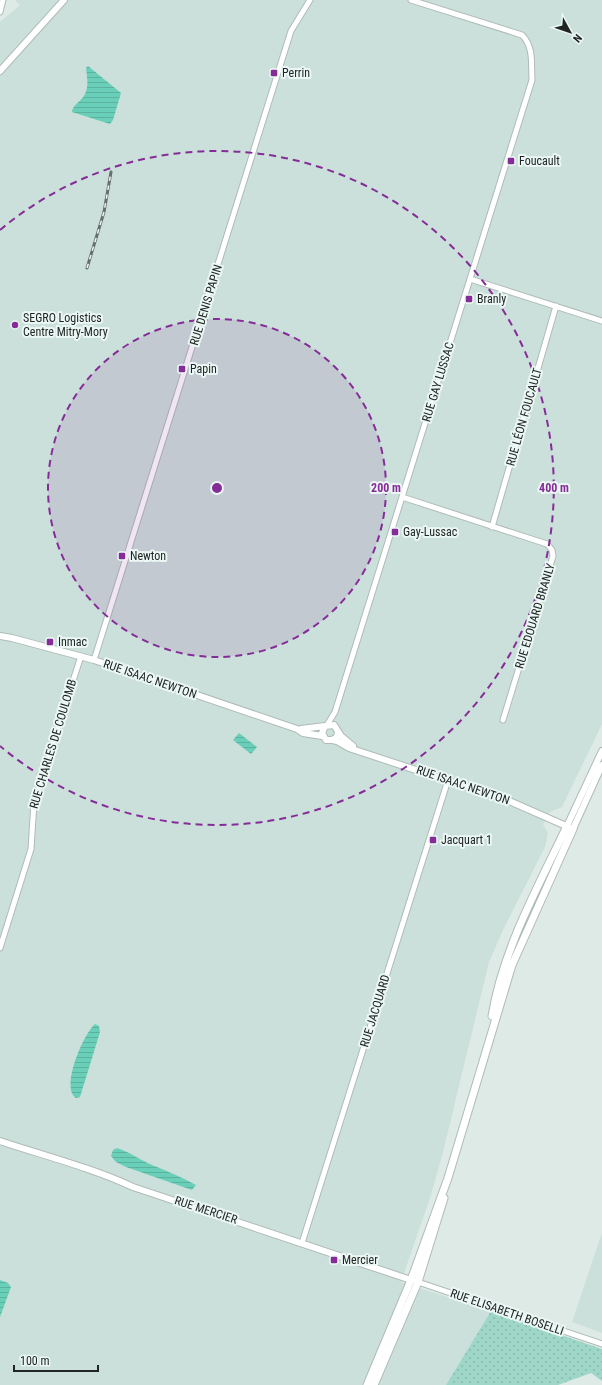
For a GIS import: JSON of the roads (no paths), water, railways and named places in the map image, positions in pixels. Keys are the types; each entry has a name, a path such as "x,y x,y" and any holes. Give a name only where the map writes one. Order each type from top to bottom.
{"main road":[{"path":"374,1385 440,1213 448,1178 488,1040 496,992 504,964 518,930 570,828"},
{"path":"367,1385 415,1281"}],"street":[{"path":"0,12 3,0"},
{"path":"0,71 64,0"},
{"name":"RUE DENIS PAPIN","path":"94,660 291,31 310,0"},
{"name":"RUE GAY LUSSAC","path":"337,729 336,712 532,80 531,50 528,41 522,35 411,0"},
{"path":"470,280 602,321"},
{"name":"RUE LÉON FOUCAULT","path":"492,527 556,306"},
{"name":"RUE EDOUARD BRANLY","path":"402,497 547,544 552,550 553,556 503,720"},
{"name":"RUE ISAAC NEWTON","path":"0,636 94,660 297,729 303,733 322,736"},
{"name":"RUE CHARLES DE COULOMB","path":"0,948 31,849 34,802 81,656"},
{"name":"RUE GAY LUSSAC","path":"326,725 336,712"},
{"path":"326,725 337,729 337,737 332,740 326,740 322,736 322,731 326,725"},
{"name":"RUE ISAAC NEWTON","path":"297,729 326,725"},
{"name":"RUE ISAAC NEWTON","path":"337,729 357,750"},
{"name":"RUE ISAAC NEWTON","path":"332,740 357,750 507,800 570,828"},
{"path":"570,828 602,751"},
{"path":"570,828 602,764"},
{"name":"RUE JACQUARD","path":"302,1242 448,780"},
{"name":"RUE MERCIER","path":"0,1141 61,1162 89,1168 133,1187 302,1242 415,1281"},
{"name":"RUE ELISABETH BOSELLI","path":"415,1281 602,1344"}],"railway":[{"path":"87,268 104,212 111,172"}],"place":[{"name":"Perrin","path":"274,73"},
{"name":"Foucault","path":"511,161"},
{"name":"Branly","path":"469,299"},
{"name":"SEGRO Logistics Centre Mitry-Mory","path":"15,325"},
{"name":"Papin","path":"182,369"},
{"name":"Gay-Lussac","path":"395,532"},
{"name":"Newton","path":"122,556"},
{"name":"Inmac","path":"50,642"},
{"name":"Jacquart 1","path":"433,840"},
{"name":"Mercier","path":"334,1260"}]}
